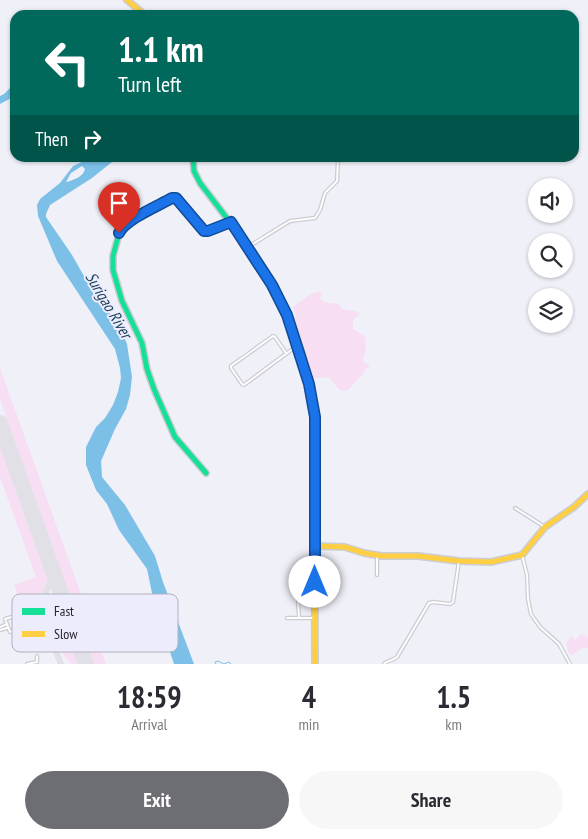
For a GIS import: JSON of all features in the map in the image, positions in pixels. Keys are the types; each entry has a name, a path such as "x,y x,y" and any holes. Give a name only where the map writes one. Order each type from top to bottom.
{"street":[{"path":"127,0 138,10"},
{"path":"193,162 193,167 200,184 231,222 278,295 298,345 311,393 315,417 315,664"},
{"path":"248,247 290,221 308,220 317,216 325,193 337,181 338,162"},
{"path":"206,473 178,442 163,409 149,375 142,343 118,291 114,279 112,261 122,228 136,218 173,198 178,200 204,231 231,222"},
{"path":"286,353 275,337 272,336 231,366 231,368 244,385 298,345"},
{"path":"315,546 346,547 377,555 418,556 459,561 491,562 522,554 544,527 574,507 588,494"},
{"path":"515,508 544,527"},
{"path":"522,554 527,575 528,603 533,618 559,644 570,664"},
{"path":"377,555 377,575"},
{"path":"384,664 397,657 429,604 433,602 450,604 453,602 459,561"},
{"path":"298,598 299,618"},
{"path":"12,617 5,619 10,632 12,631"},
{"path":"287,618 315,618"},
{"path":"0,629 8,626"},
{"path":"27,664 37,662 36,656"}],"shaded area":[{"path":"317,292 322,292 320,299 324,302 338,304 342,309 359,312 360,314 353,320 353,329 365,336 366,348 363,361 370,366 365,369 364,373 348,390 343,391 339,389 329,377 312,380 293,325 292,320 296,317 293,307"},
{"path":"0,368 81,594 70,594 67,592 0,399"},
{"path":"0,446 43,568 46,567 48,578 42,594 17,594 14,585 36,577 0,477"},
{"path":"581,634 588,638 588,648 583,648 572,655 568,652 566,643 571,636 575,640"},
{"path":"62,652 75,652 79,664 72,664"},
{"path":"89,652 102,652 106,664 93,664"}],"water":[{"path":"10,88 10,99 0,104 0,96"},
{"path":"82,162 112,162 92,178 50,205 46,217 72,255 97,299 117,321 127,344 132,377 130,395 126,409 101,461 102,477 125,505 155,556 168,594 152,594 147,569 119,530 107,504 96,490 86,465 86,447 96,427 105,418 113,405 121,378 115,349 57,261 38,216 37,205 40,199 60,183 73,166","holes":["82,166 85,169 75,179 66,182 71,173"]},
{"path":"178,622 194,664 174,664 170,652 178,652"}],"waterway":[{"path":"216,664 215,662 218,661 224,664 229,662 231,664"}],"taxiway":[{"path":"45,594 51,581 53,570"},
{"path":"56,652 61,664"}],"runway":[{"path":"0,423 61,594"},
{"path":"82,652 86,664"}],"traffic: fast":[{"path":"193,162 194,171 200,183 245,242 284,307 302,353 314,407"},
{"path":"206,473 175,437 154,389 147,369 142,343 122,301 113,270 113,256 120,230 136,218 172,198 178,200 204,231 230,222"}],"traffic: slow":[{"path":"127,0 139,10"},
{"path":"314,407 315,664"},
{"path":"315,546 345,547 382,556 418,556 459,561 491,562 522,555 545,527 574,507 588,494"}],"route":[{"path":"119,233 126,224 172,198 176,198 204,231 231,222 272,285 294,332 313,401 315,417 315,582"}],"water label":[{"name":"Surigao River","path":"109,305"}]}
